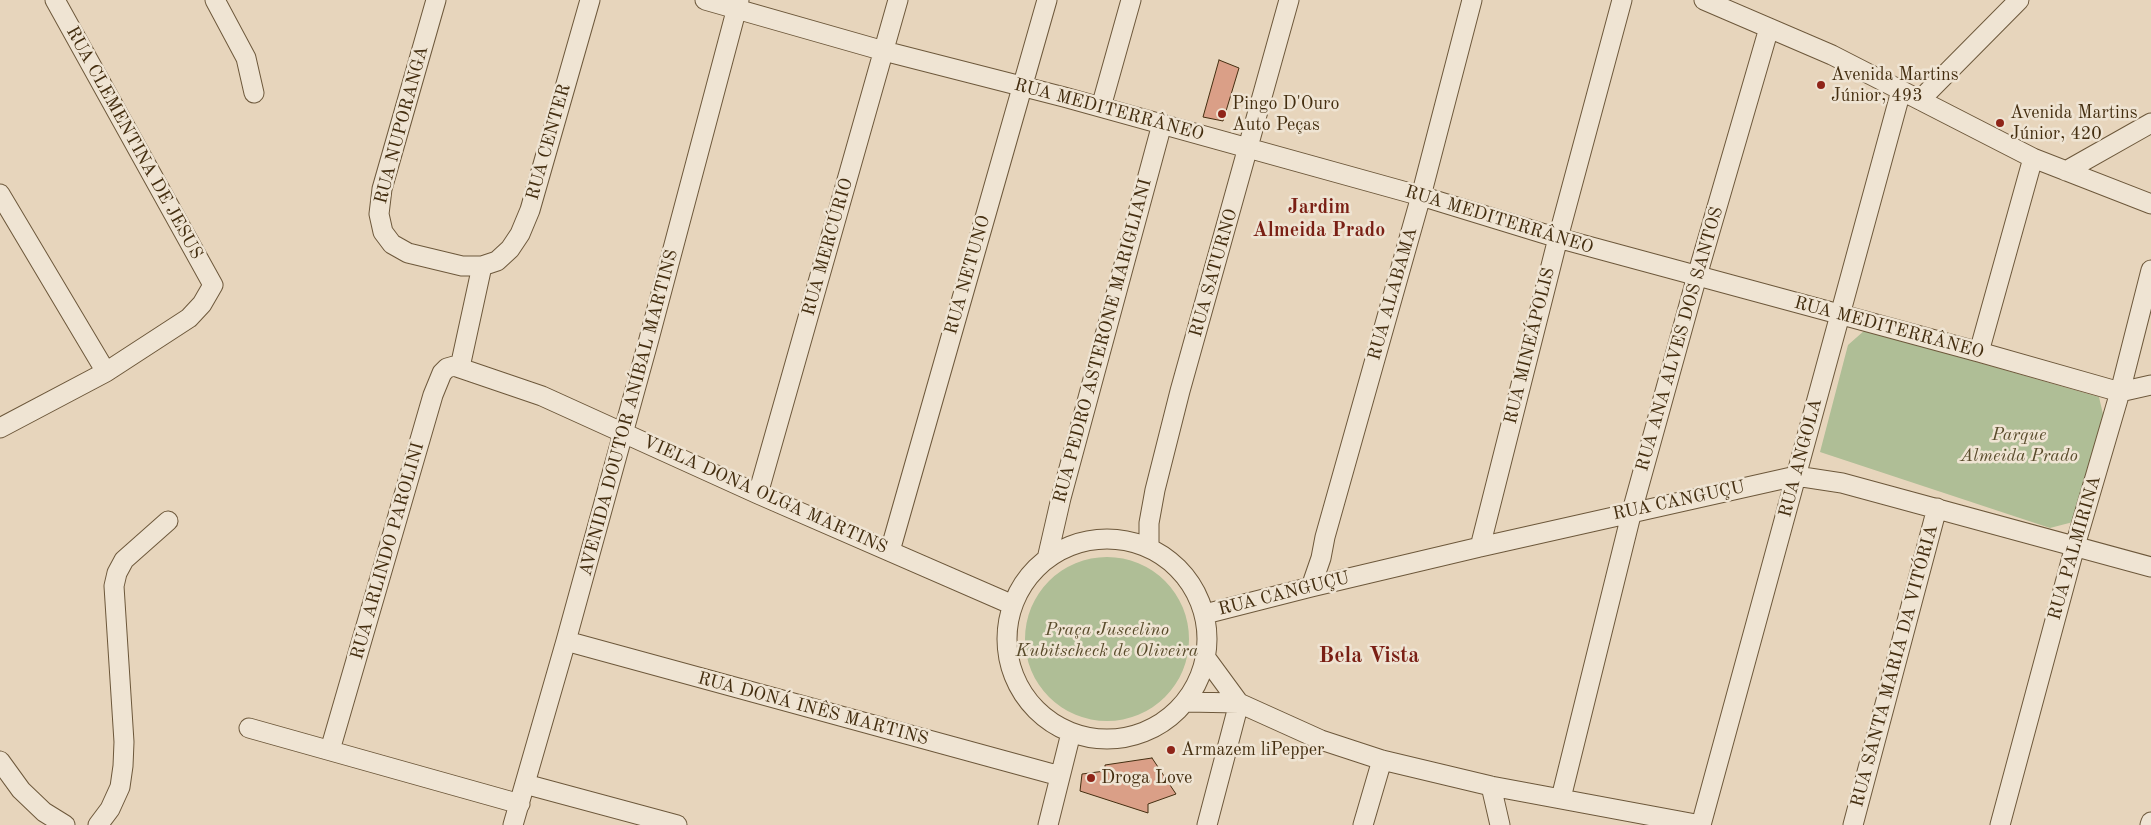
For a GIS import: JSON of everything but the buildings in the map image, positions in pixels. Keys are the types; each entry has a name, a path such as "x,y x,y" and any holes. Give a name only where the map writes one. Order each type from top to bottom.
{"street":[{"name":"RUA CLEMENTINA DE JESUS","path":"55,0 213,285 202,304 189,318 106,372"},
{"path":"215,0 246,58 254,93"},
{"name":"RUA NUPORANGA","path":"436,0 382,189 379,214 383,232 392,244 408,254 462,266 482,266"},
{"name":"RUA CENTER","path":"482,266 497,261 510,249 520,234 530,210 590,0"},
{"name":"RUA MEDITERRÂNEO","path":"705,0 738,4 884,51 1022,86 1249,148 1421,196 1558,238 2120,392"},
{"name":"RUA MERCÚRIO","path":"758,494 898,0"},
{"name":"RUA NETUNO","path":"890,551 1047,0"},
{"path":"1101,108 1131,0"},
{"name":"RUA SATURNO","path":"1149,547 1150,523 1158,481 1180,391 1289,0"},
{"name":"RUA ALABAMA","path":"1311,587 1321,558 1330,518 1421,196 1472,0"},
{"name":"RUA MINEÁPOLIS","path":"1480,547 1558,238 1622,0"},
{"path":"1704,0 1832,55 2033,158 2151,204"},
{"path":"1920,100 2019,0"},
{"name":"AVENIDA DOUTOR ANÍBAL MARTINS","path":"513,825 566,641 738,4"},
{"name":"RUA ANA ALVES DOS SANTOS","path":"1561,798 1632,511 1697,276 1769,28"},
{"name":"RUA ANGOLA","path":"1701,825 1900,91"},
{"path":"2066,171 2151,123"},
{"name":"RUA PEDRO ASTERONE MARIGLIANI","path":"1047,559 1061,498 1162,124"},
{"path":"1978,352 2033,158"},
{"path":"0,194 106,372 0,428"},
{"path":"460,367 482,266"},
{"name":"RUA PALMIRINA","path":"2000,825 2075,546 2120,392 2151,270"},
{"name":"VIELA DONA OLGA MARTINS","path":"460,367 542,396 758,494 1013,605"},
{"name":"RUA ARLINDO PAROLINI","path":"330,750 437,382 447,368 460,367"},
{"path":"2120,392 2151,385"},
{"name":"RUA CANGUÇU","path":"1205,614 1632,511 1796,476 1842,483 2151,567"},
{"name":"RUA SANTA MARIA DA VITÓRIA","path":"1853,825 1938,508"},
{"path":"98,825 110,809 120,787 123,766 124,742 114,586 117,573 124,560 168,521"},
{"path":"1119,539 1149,547 1174,563 1184,574 1194,587 1205,614 1208,636 1206,658 1195,688 1186,702 1163,723 1135,736 1104,740 1071,733 1043,717 1030,705 1016,682 1008,657 1007,640 1008,622 1013,605 1027,579 1047,559 1074,544 1089,540 1119,539"},
{"name":"RUA DONÁ INÊS MARTINS","path":"566,641 1060,776"},
{"path":"1206,658 1239,703"},
{"path":"1186,702 1239,703 1322,740 1382,760 1500,788 1701,825"},
{"path":"1207,825 1239,703"},
{"path":"249,728 520,804"},
{"path":"1048,825 1071,733"},
{"path":"1363,825 1382,760"},
{"path":"0,762 21,790 44,812 64,825"},
{"path":"525,784 677,825"},
{"path":"1500,788 1500,825"}],"green space":[{"name":"Parque Almeida Prado","path":"1865,330 2099,397 2105,423 2073,522 2050,528 1820,452 1848,345"},
{"name":"Praça Juscelino Kubitscheck de Oliveira","path":"1115,557 1131,560 1146,567 1159,575 1171,587 1186,615 1189,639 1188,655 1183,670 1171,691 1159,703 1131,718 1099,721 1083,718 1068,711 1055,703 1043,691 1028,663 1025,631 1028,615 1035,600 1043,587 1055,575 1083,560"}],"place":[{"name":"Avenida Martins Júnior, 493","path":"1821,85"},
{"name":"Pingo D'Ouro Auto Peças","path":"1222,114"},
{"name":"Avenida Martins Júnior, 420","path":"2000,123"},
{"name":"Armazem liPepper","path":"1171,750"},
{"name":"Droga Love","path":"1091,778"}],"district":[{"name":"Jardim Almeida Prado","path":"1319,220"},
{"name":"Bela Vista","path":"1369,656"}]}
